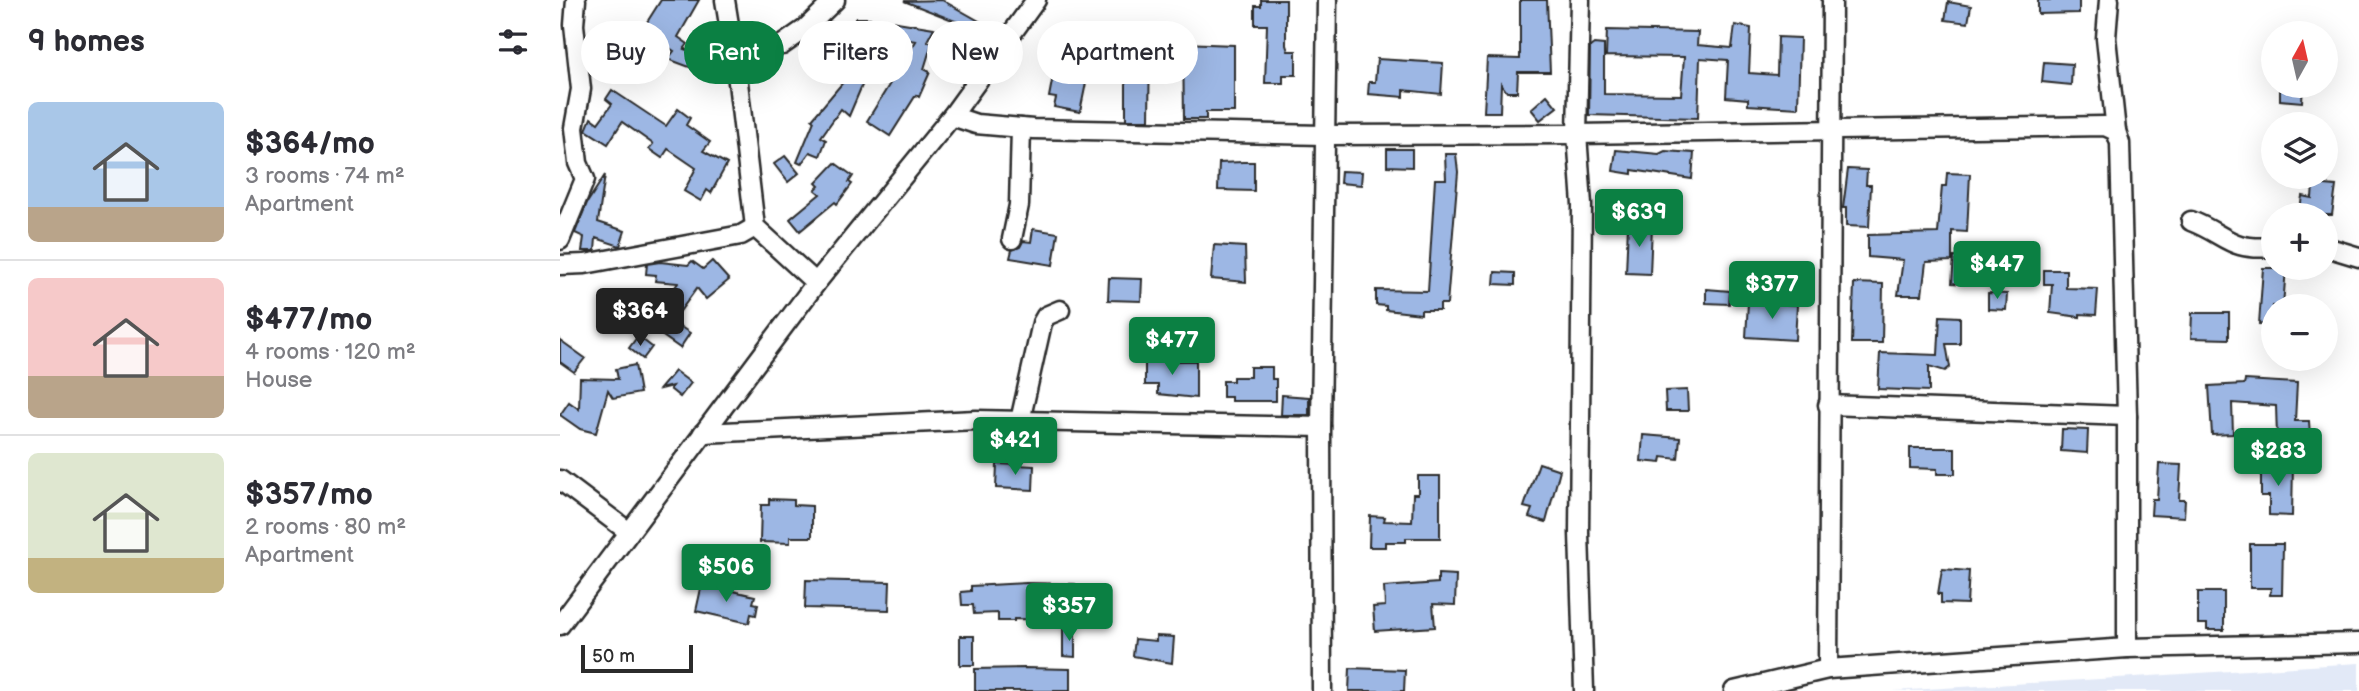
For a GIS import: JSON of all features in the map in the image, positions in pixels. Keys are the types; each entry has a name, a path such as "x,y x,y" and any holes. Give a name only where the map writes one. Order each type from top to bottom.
{"street":[{"path":"560,240 584,180 578,163 574,128 581,89 574,25 576,0"},
{"path":"725,0 729,21"},
{"path":"784,44 805,29 835,0"},
{"path":"560,625 816,283 952,116 1036,0"},
{"path":"1322,691 1321,428 1327,0"},
{"path":"1580,0 1577,134 1582,205 1579,533 1584,691"},
{"path":"1828,669 1832,0"},
{"path":"2109,0 2106,38 2116,131 2120,143 2127,416 2127,648"},
{"path":"738,84 755,227 816,283"},
{"path":"952,116 976,124 1021,128 1324,135 1832,131 2105,125 2116,131"},
{"path":"1012,240 1019,205 1021,128"},
{"path":"2191,221 2210,228 2238,247 2261,247"},
{"path":"560,265 585,264 741,234 755,227"},
{"path":"2338,251 2359,257"},
{"path":"1020,421 1042,323 1046,316 1060,310"},
{"path":"1828,405 2127,416"},
{"path":"704,433 976,420 1321,428"},
{"path":"560,480 629,532"},
{"path":"1734,691 1828,669 2127,648 2359,643 2359,636"}],"shaded area":[{"path":"2359,663 2359,691 1893,691 2134,677"}],"building":[{"path":"661,0 699,0 687,21 684,21 678,37 684,41 684,65 670,60 674,51 670,48 670,21 648,21"},
{"path":"942,0 979,21 955,21 904,1"},
{"path":"1261,0 1286,0 1286,45 1288,51 1296,51 1296,75 1283,75 1283,83 1265,83 1267,25 1255,25 1255,6 1261,6"},
{"path":"1520,0 1547,0 1550,72 1518,72 1517,92 1507,92 1501,84 1500,112 1484,112 1487,58 1520,59"},
{"path":"2038,0 2079,0 2079,13 2038,14"},
{"path":"1948,2 1971,6 1968,23 1945,20"},
{"path":"855,18 870,18 870,21 855,21"},
{"path":"913,25 927,27 927,59 924,69 927,70 927,79 919,97 916,95 890,136 867,121 890,84 913,84 913,46 916,41 913,41"},
{"path":"1735,25 1751,28 1749,73 1777,75 1778,37 1800,38 1798,108 1748,105 1748,99 1726,97 1728,60 1700,58 1698,118 1589,115 1590,47 1594,44 1604,45 1604,94 1681,95 1684,57 1606,56 1607,30 1698,32 1697,45 1732,48"},
{"path":"1198,44 1234,45 1234,112 1206,112 1206,119 1184,119 1184,84 1198,84"},
{"path":"1377,59 1443,63 1441,94 1404,90 1404,97 1368,94 1369,82 1375,82"},
{"path":"2044,62 2072,64 2071,85 2042,82"},
{"path":"842,84 863,84 849,116 841,109 821,137 826,140 820,156 810,152 801,164 797,162 814,121 812,119"},
{"path":"1051,84 1086,84 1080,112 1054,107 1056,98 1049,97"},
{"path":"1126,84 1149,84 1149,120 1126,120"},
{"path":"612,90 666,126 678,109 690,118 686,125 710,142 703,151 727,164 711,193 707,190 701,201 684,191 696,168 668,149 662,158 649,149 653,144 622,122 608,144 586,130 591,118 598,123 612,104 606,99"},
{"path":"1547,95 1557,107 1540,120 1531,109"},
{"path":"2280,98 2302,98 2302,102"},
{"path":"1387,149 1412,149 1412,167 1387,166"},
{"path":"1616,150 1659,154 1665,151 1694,153 1692,179 1632,170 1632,174 1613,171"},
{"path":"1445,154 1456,154 1458,172 1447,304 1440,304 1440,310 1421,310 1421,314 1386,310 1386,306 1376,305 1376,290 1428,291 1435,179 1446,179"},
{"path":"785,156 799,173 788,182 774,164"},
{"path":"1254,162 1254,191 1218,190 1219,163"},
{"path":"835,163 853,176 849,182 852,184 837,204 835,202 800,231 790,219 820,194 815,190 819,186 816,183"},
{"path":"1848,169 1867,170 1866,185 1871,185 1869,227 1846,226 1846,208 1843,208"},
{"path":"1341,171 1362,172 1361,185 1340,183"},
{"path":"1947,173 1970,174 1967,232 1952,231 1952,261 1926,262 1922,295 1898,295 1903,260 1868,257 1868,235 1938,233 1942,186 1946,186"},
{"path":"605,175 598,222 625,231 620,246 596,238 595,251 582,251 584,237 575,233 587,203"},
{"path":"2313,189 2336,189 2334,203 2301,203 2302,196 2312,198"},
{"path":"1628,224 1652,226 1650,274 1626,273"},
{"path":"1033,229 1058,233 1053,265 1010,258 1012,250 1020,247 1023,241 1031,242"},
{"path":"1214,245 1245,247 1246,282 1211,279"},
{"path":"1954,257 1987,258 1986,273 1964,272 1963,284 1952,283"},
{"path":"692,261 703,269 712,261 729,280 706,299 697,288 678,314 663,303 678,283 655,281 656,275 646,274 647,264 660,262 688,265"},
{"path":"2044,270 2066,270 2066,288 2098,289 2096,315 2080,314 2080,317 2050,313 2052,284 2044,284"},
{"path":"1495,272 1515,273 1515,285 1494,284"},
{"path":"1109,278 1142,279 1141,301 1108,300"},
{"path":"2262,280 2285,280 2284,294 2261,294"},
{"path":"1854,283 1883,284 1882,343 1852,343"},
{"path":"1706,289 1730,291 1729,304 1706,303"},
{"path":"1988,293 2007,294 2006,310 1988,309"},
{"path":"1748,302 1797,305 1795,340 1746,337"},
{"path":"2192,313 2229,313 2229,339 2191,338"},
{"path":"1940,316 1960,317 1960,344 1946,344 1950,367 1945,371 1929,366 1929,391 1878,389 1880,353 1938,355"},
{"path":"670,320 690,333 680,348 660,334"},
{"path":"638,336 652,347 643,359 629,348"},
{"path":"560,340 585,358 574,372 560,362"},
{"path":"1145,361 1196,361 1196,398 1158,394 1158,385 1145,385"},
{"path":"635,365 640,393 613,398 608,390 596,433 580,429 560,415 569,402 579,409 580,378 618,379 616,369"},
{"path":"1250,367 1272,367 1272,379 1276,379 1276,401 1231,401 1231,397 1223,397 1223,381 1233,381 1233,377 1250,377"},
{"path":"675,371 691,383 680,397 670,389 672,386 660,389"},
{"path":"2245,380 2297,383 2295,421 2309,421 2310,436 2277,437 2276,406 2232,403 2233,434 2212,435 2209,386 2244,384"},
{"path":"1687,390 1688,411 1666,411 1665,391"},
{"path":"1282,395 1309,397 1309,415 1281,415"},
{"path":"2062,429 2088,430 2087,453 2061,451"},
{"path":"1643,435 1680,438 1678,459 1662,457 1661,463 1641,461"},
{"path":"1910,448 1955,448 1955,474 1937,474 1937,469 1910,468"},
{"path":"1539,463 1560,470 1546,522 1529,517 1532,509 1524,507"},
{"path":"997,464 1034,466 1033,490 996,488"},
{"path":"2159,464 2181,465 2179,500 2185,500 2184,517 2151,515 2152,499 2157,499"},
{"path":"2261,464 2293,464 2292,516 2269,515 2269,496 2261,496"},
{"path":"1418,476 1440,476 1440,538 1406,538 1406,542 1385,542 1385,547 1369,547 1370,516 1385,517 1384,521 1412,522 1413,494 1418,494"},
{"path":"769,499 794,500 794,505 812,506 812,537 790,537 790,543 760,542 761,505 769,505"},
{"path":"2250,544 2283,544 2282,595 2270,595 2271,588 2250,588"},
{"path":"1942,569 1969,571 1967,604 1941,603 1941,594 1938,594"},
{"path":"1438,574 1456,575 1455,605 1433,604 1435,627 1375,631 1373,607 1385,606 1384,587 1438,583"},
{"path":"806,580 890,582 889,610 805,608"},
{"path":"702,584 755,596 753,603 758,604 756,615 751,614 749,623 696,611"},
{"path":"1075,584 1075,602 1069,602 1070,620 998,621 998,613 974,614 973,605 962,605 961,592 971,591 971,586"},
{"path":"2198,592 2224,592 2224,630 2207,630 2207,624 2198,624"},
{"path":"1063,629 1075,629 1075,657 1063,656"},
{"path":"960,636 974,636 974,665 960,665"},
{"path":"1156,636 1174,637 1172,663 1133,656 1135,639 1156,641"},
{"path":"1350,668 1405,670 1404,691 1349,691"},
{"path":"975,669 1070,669 1070,691 975,691"}]}
